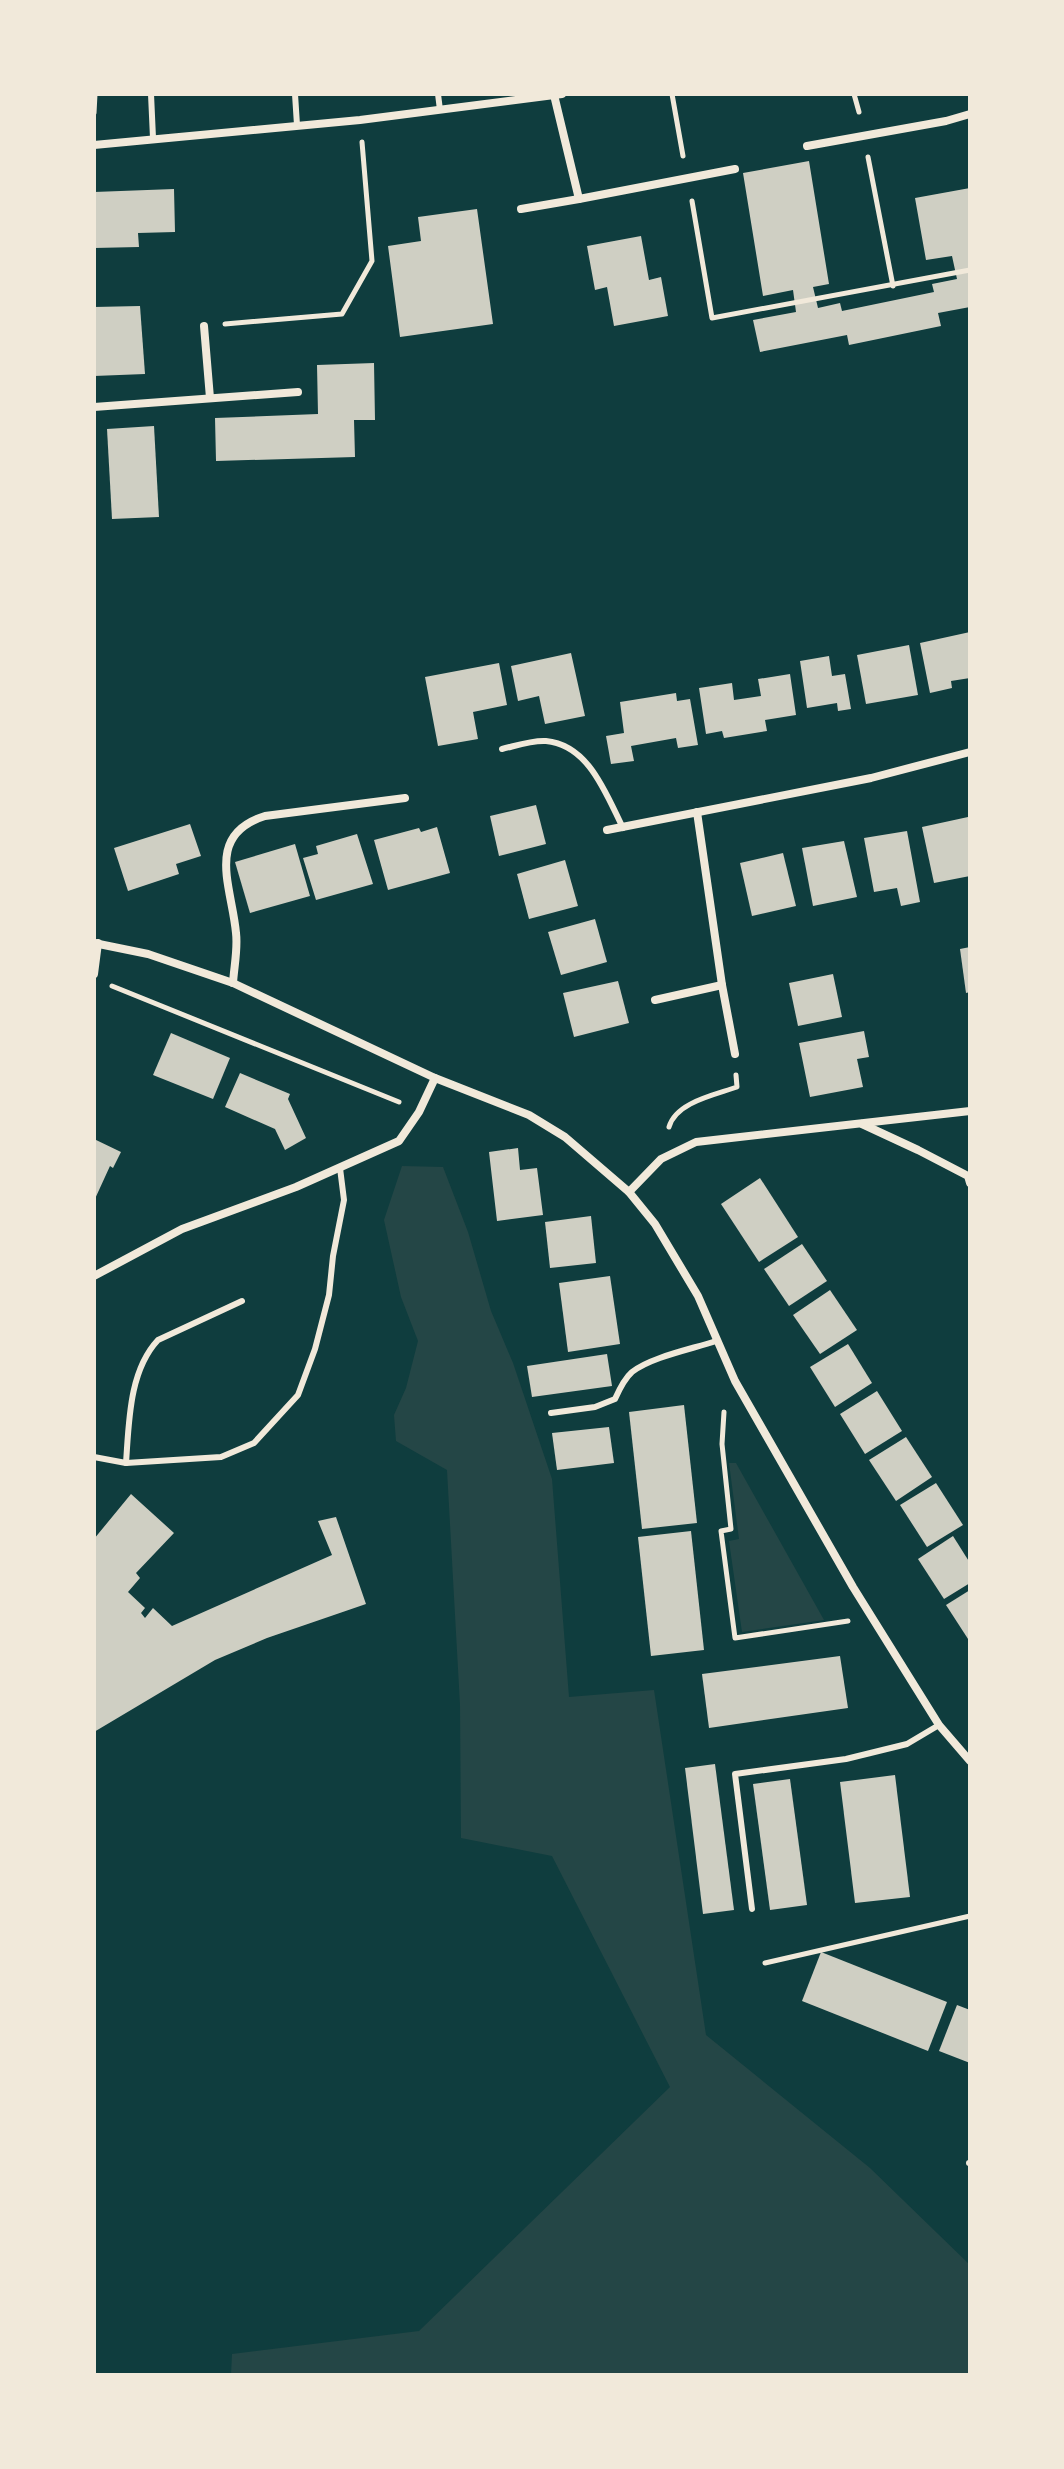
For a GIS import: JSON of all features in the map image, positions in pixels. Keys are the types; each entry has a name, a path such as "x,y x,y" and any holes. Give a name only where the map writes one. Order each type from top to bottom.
{"street":[{"path":"94,145 360,120 558,95 579,199"},
{"path":"807,146 970,114"},
{"path":"521,209 735,169"},
{"path":"204,326 210,398"},
{"path":"94,407 298,392"},
{"path":"607,830 871,778 970,752"},
{"path":"233,983 237,937 225,855 235,832 247,822 265,816 405,798"},
{"path":"697,812 735,1054"},
{"path":"94,974 96,943 148,954 233,983 435,1078 529,1115 565,1137 629,1192 655,1224 691,1284 735,1381 872,1618 939,1725 970,1761"},
{"path":"655,1000 722,985"},
{"path":"94,1276 182,1229 340,1168 399,1141 419,1112 435,1078"},
{"path":"629,1192 661,1159 696,1142 970,1111"},
{"path":"861,1124 968,1176 970,1183"}],"lane":[{"path":"151,94 153,138"},
{"path":"295,94 297,125"},
{"path":"438,94 440,111"},
{"path":"502,749 543,741 560,744 580,756 598,779 623,828"},
{"path":"94,1457 126,1463 221,1457 254,1443 298,1395 315,1349 329,1295 344,1200 340,1168"},
{"path":"126,1463 135,1388 141,1363 149,1350 158,1340 242,1301"},
{"path":"551,1413 595,1407 615,1399 632,1372 649,1363 716,1341"},
{"path":"752,1909 735,1774 846,1759 907,1744 939,1725"}],"path":[{"path":"672,94 712,318 970,270"},
{"path":"94,113 95,99"},
{"path":"204,326 342,314 372,261 360,120"},
{"path":"864,135 893,286"},
{"path":"105,982 390,1097 419,1112"},
{"path":"661,1159 672,1118 692,1103 737,1087 735,1054"},
{"path":"735,1381 724,1415 722,1444 731,1529 721,1531 735,1638 872,1618"},
{"path":"765,1963 970,1916"}],"shaded area":[{"path":"402,1166 443,1167 552,1479 569,1697 654,1690 706,2035 870,2168 970,2265 970,2375 231,2375 232,2354 419,2331 670,2087 552,1856 461,1838 460,1705 447,1470 396,1441 394,1415 406,1388 418,1341 401,1297 384,1220"},
{"path":"729,1463 736,1463 824,1620 742,1632 729,1541 739,1539"}],"building":[{"path":"809,161 829,284 813,287 818,308 840,303 842,311 934,292 932,284 957,279 952,256 926,260 915,198 970,188 970,307 938,313 941,326 849,345 847,335 760,352 753,320 796,312 793,290 763,296 743,173"},
{"path":"174,189 175,232 138,233 139,247 94,248 94,192"},
{"path":"477,209 493,324 400,337 388,246 421,241 418,217"},
{"path":"641,236 649,280 661,277 668,316 614,326 607,287 595,290 587,246"},
{"path":"140,306 145,374 94,376 94,307"},
{"path":"374,363 375,420 354,420 355,457 216,461 215,418 318,414 317,365"},
{"path":"154,426 159,517 112,519 107,429"},
{"path":"970,632 970,678 951,681 952,688 930,693 920,643"},
{"path":"909,645 918,695 866,704 857,655"},
{"path":"571,653 585,716 545,724 539,696 518,701 511,666"},
{"path":"829,656 832,676 845,674 851,709 838,711 837,703 807,708 800,661"},
{"path":"499,663 507,705 473,712 478,739 438,746 425,677"},
{"path":"790,674 796,715 765,720 767,731 724,738 722,731 706,734 699,688 732,683 734,700 761,696 758,679"},
{"path":"676,693 677,701 690,699 698,745 678,748 676,738 631,746 634,761 611,764 606,736 624,733 620,702"},
{"path":"536,805 546,844 499,856 490,816"},
{"path":"968,817 970,876 934,883 922,827"},
{"path":"190,824 201,856 176,864 179,874 128,891 114,848"},
{"path":"437,827 450,873 388,890 374,840 419,828 421,832"},
{"path":"907,831 920,902 901,906 897,888 874,892 864,838"},
{"path":"357,834 373,884 316,900 303,858 318,854 316,846"},
{"path":"844,841 857,897 813,906 802,848"},
{"path":"295,844 310,896 250,913 235,862"},
{"path":"783,853 796,906 752,916 740,863"},
{"path":"565,860 578,906 529,919 517,874"},
{"path":"595,919 607,962 561,975 548,932"},
{"path":"970,947 970,992 966,993 960,949"},
{"path":"833,974 842,1017 798,1026 789,983"},
{"path":"618,981 629,1023 574,1037 563,993"},
{"path":"864,1031 869,1057 857,1059 863,1087 810,1097 799,1043"},
{"path":"171,1033 230,1058 213,1099 153,1075"},
{"path":"240,1073 290,1094 288,1099 306,1138 285,1150 275,1129 225,1107"},
{"path":"94,1139 121,1152 113,1168 110,1166 94,1201"},
{"path":"518,1148 520,1170 537,1168 543,1215 497,1221 489,1152"},
{"path":"760,1178 798,1237 759,1262 721,1204"},
{"path":"591,1216 596,1263 550,1268 545,1222"},
{"path":"802,1244 827,1281 789,1306 764,1269"},
{"path":"610,1276 620,1344 568,1352 559,1283"},
{"path":"830,1290 857,1330 820,1354 793,1315"},
{"path":"848,1344 872,1383 835,1407 810,1367"},
{"path":"607,1354 612,1386 532,1397 527,1366"},
{"path":"877,1391 902,1431 865,1454 840,1414"},
{"path":"684,1405 697,1523 642,1529 629,1412"},
{"path":"609,1427 614,1463 557,1470 552,1433"},
{"path":"906,1437 932,1477 896,1501 869,1460"},
{"path":"936,1483 963,1525 927,1547 900,1505"},
{"path":"131,1494 174,1533 136,1573 140,1578 128,1592 145,1608 141,1613 145,1618 153,1608 172,1626 332,1555 318,1521 336,1517 366,1604 267,1638 215,1660 94,1732 94,1539"},
{"path":"691,1531 704,1650 651,1656 638,1537"},
{"path":"953,1536 970,1563 970,1583 944,1599 918,1559"},
{"path":"970,1590 970,1642 946,1605"},
{"path":"840,1656 848,1708 709,1728 702,1674"},
{"path":"715,1764 734,1910 703,1914 685,1768"},
{"path":"895,1775 910,1897 855,1903 840,1782"},
{"path":"790,1779 807,1905 770,1910 753,1784"},
{"path":"821,1952 947,2002 928,2051 802,2001"},
{"path":"957,2005 970,2010 970,2063 939,2051"}]}
